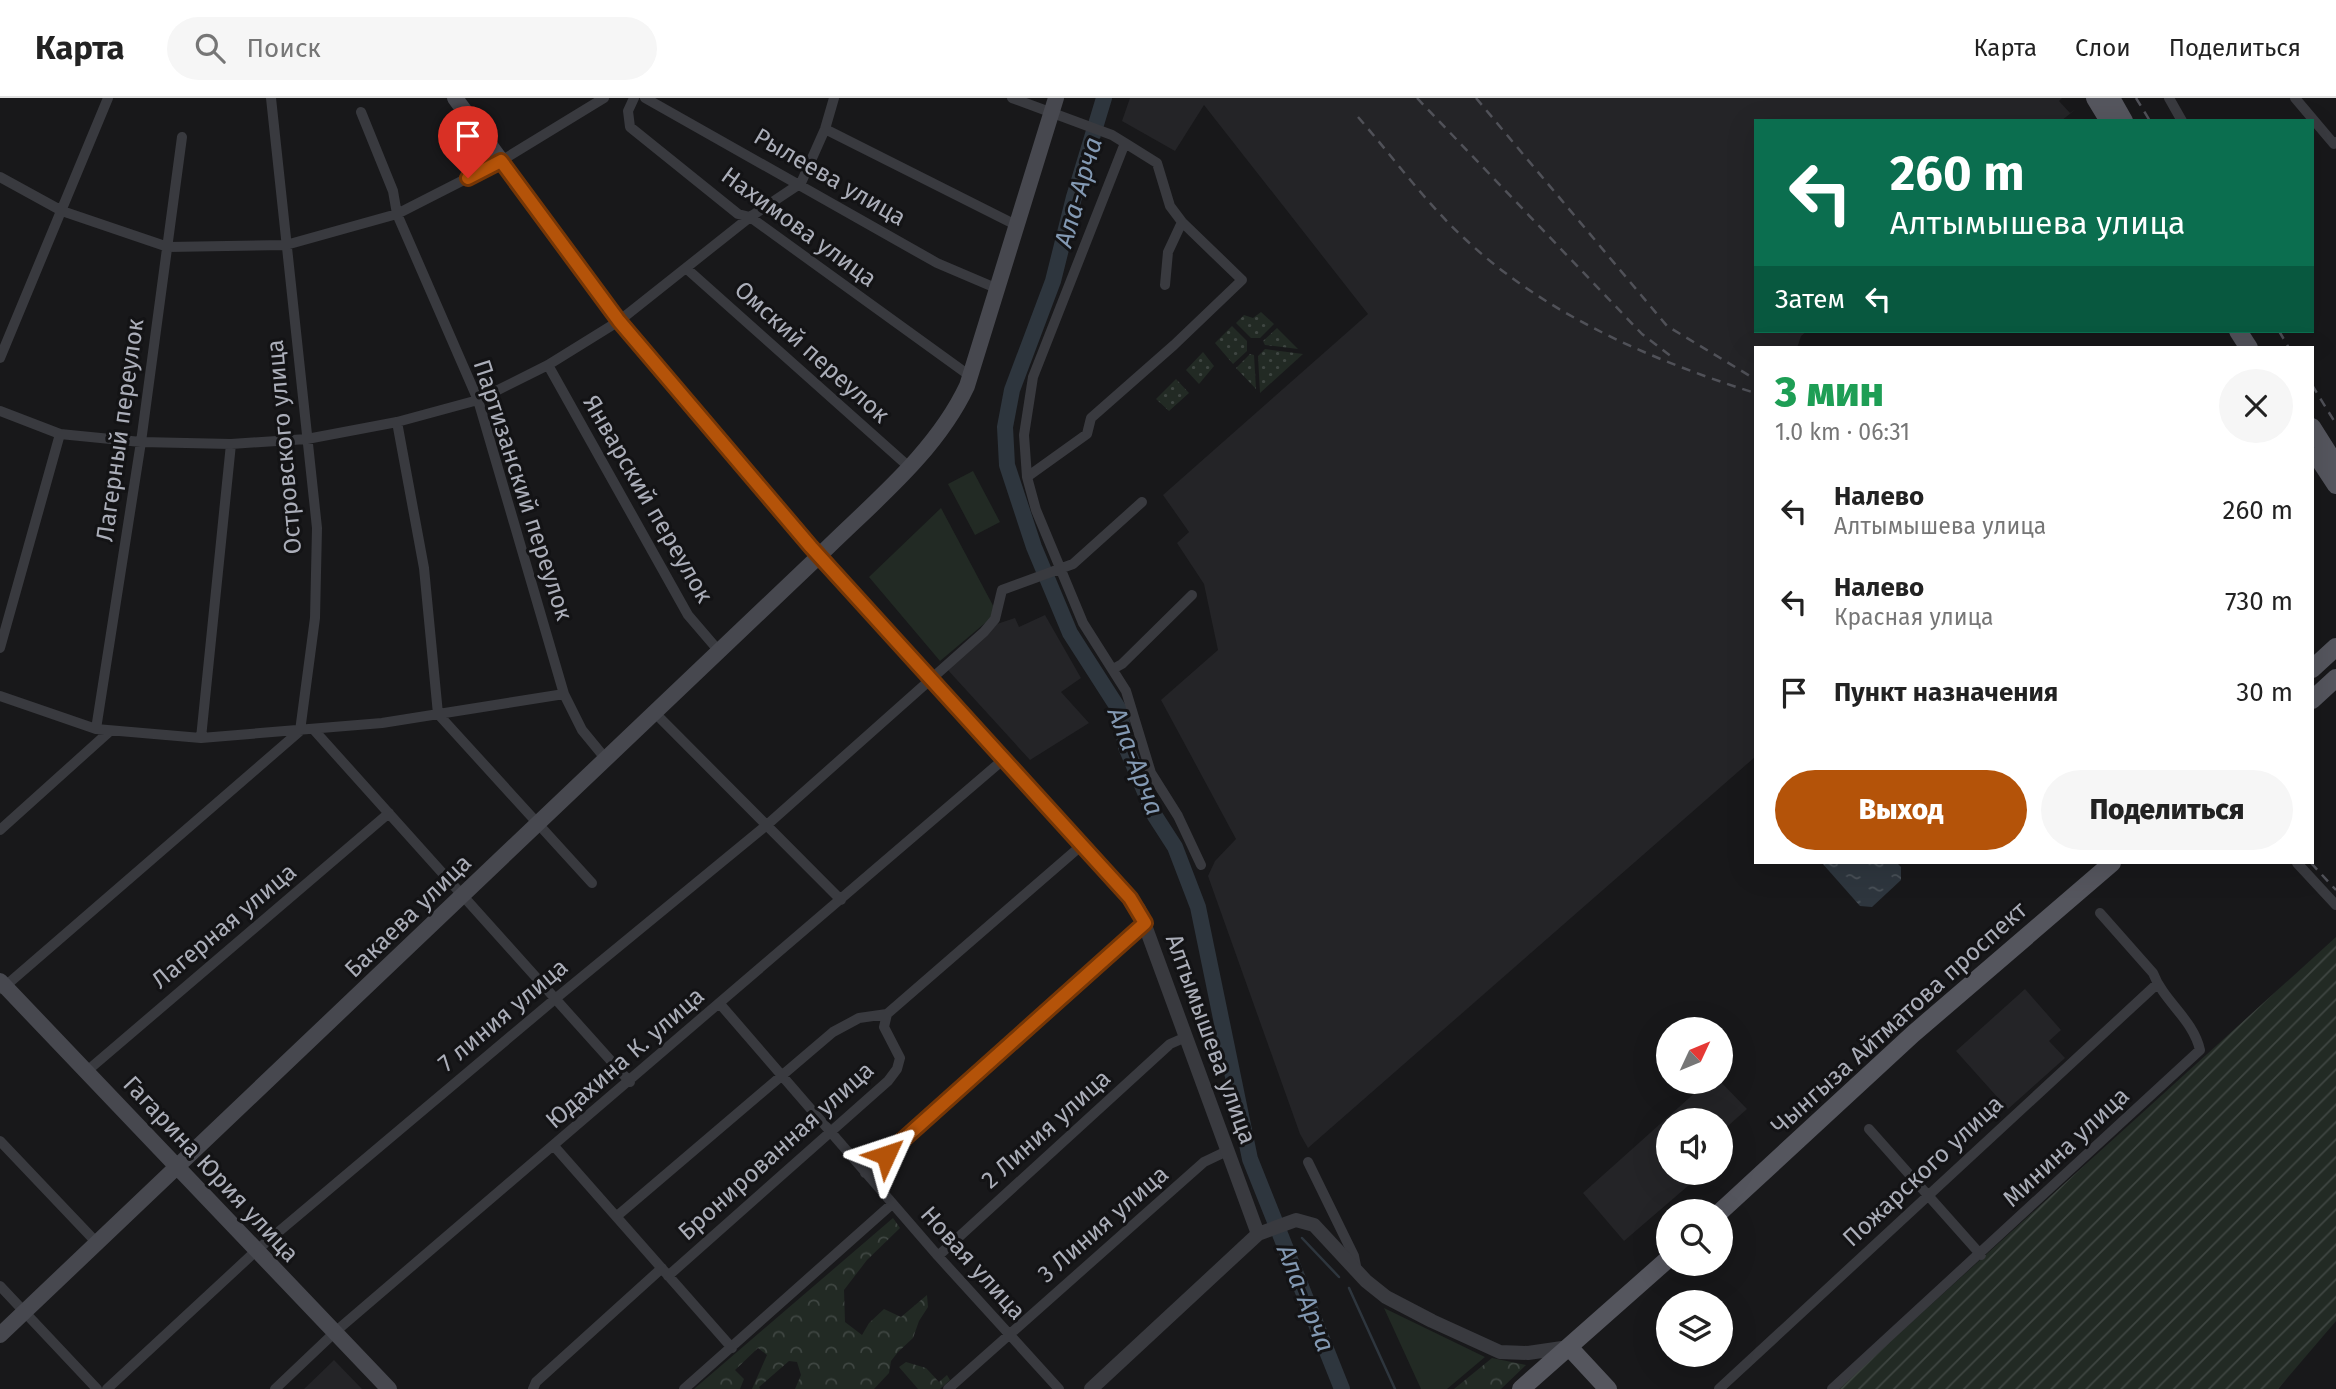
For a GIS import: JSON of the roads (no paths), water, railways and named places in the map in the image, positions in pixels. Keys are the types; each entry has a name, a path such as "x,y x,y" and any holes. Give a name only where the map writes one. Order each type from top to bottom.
{"main road":[{"name":"Алтымышева улица","path":"455,98 619,321 819,556"},
{"path":"2095,98 2108,119"},
{"path":"2111,98 2123,119"},
{"name":"Бакаева улица","path":"0,1335 819,556 943,428 970,376 1054,106"},
{"path":"2314,430 2336,465"},
{"path":"2314,450 2336,485"},
{"path":"2314,667 2336,647"},
{"path":"2314,680 2336,661"},
{"path":"2314,698 2336,678"},
{"path":"2314,711 2336,692"},
{"name":"Чынгыза Айтматова проспект","path":"1733,1200 1903,1043 2111,864"},
{"name":"Гагарина Юрия улица","path":"2,986 87,1070 389,1389"},
{"path":"1521,1389 1656,1270"},
{"path":"1569,1347 1608,1389"}],"street":[{"path":"0,358 108,98"},
{"name":"Островского улица","path":"271,98 317,528 315,605 300,731"},
{"path":"0,177 62,211 168,247 286,245 397,214 501,161 604,98"},
{"name":"Нахимова улица","path":"634,98 628,111 630,127 738,214 750,217 970,376"},
{"name":"Рылеева улица","path":"645,98 801,183 937,263 998,289"},
{"path":"0,411 60,433 141,442 231,444 307,439 397,422 478,401 548,365 619,321 750,217 801,183 825,129 834,98"},
{"path":"1012,98 1054,106 1081,123 1112,135 1157,163 1170,206 1182,222 1242,280 1174,345 1091,418 1087,434 1027,477"},
{"path":"2169,98 2181,119"},
{"path":"2295,98 2314,119"},
{"name":"Партизанский переулок","path":"361,112 393,191 397,214 478,401 564,694 582,730 605,758"},
{"path":"2314,119 2335,143"},
{"path":"825,129 1017,226"},
{"name":"Лагерный переулок","path":"96,729 141,442 182,137"},
{"path":"1125,143 1033,377 1024,435 1027,477 1036,510 1083,623 1113,669 1132,706 1138,737 1151,773 1178,816 1201,865"},
{"path":"1165,285 1167,252 1182,222"},
{"name":"Омский переулок","path":"687,269 908,466"},
{"name":"Январский переулок","path":"548,365 688,615 718,650"},
{"path":"397,422 424,568 438,714 592,883"},
{"path":"0,648 60,433"},
{"path":"201,738 231,444"},
{"path":"1060,568 1073,564 1142,502"},
{"name":"Алтымышева улица","path":"819,556 1130,898 1145,923 1227,1151 1261,1232"},
{"name":"7 линия улица","path":"107,1389 257,1250 768,824 929,678 992,625 1002,590 1060,568"},
{"path":"1113,669 1122,664 1192,595"},
{"path":"0,696 96,729 201,738 314,730 564,694"},
{"path":"653,712 768,824 841,900"},
{"path":"314,730 630,1082"},
{"path":"0,830 110,731"},
{"path":"2,986 300,731"},
{"name":"Юдахина К. улица","path":"275,1389 335,1332 1004,759"},
{"name":"Лагерная улица","path":"87,1070 389,813"},
{"path":"887,1014 1082,845"},
{"path":"2298,864 2336,905"},
{"name":"Минина улица","path":"1832,1389 1981,1255 2200,1050 2196,1031 2157,984 2153,973 2100,913"},
{"path":"865,1173 1145,923"},
{"name":"Пожарского улица","path":"1718,1389 2157,984"},
{"name":"Новая улица","path":"720,1004 937,1256 1059,1389"},
{"name":"Бронированная улица","path":"533,1389 536,1382 829,1132 897,1069 900,1058 884,1027 887,1014 859,1017 833,1032 617,1216"},
{"name":"2 Линия улица","path":"937,1256 1170,1044 1186,1037"},
{"path":"1869,1129 1981,1255"},
{"path":"0,1141 97,1243"},
{"name":"Бронированная улица","path":"554,1146 732,1348"},
{"name":"3 Линия улица","path":"947,1389 1204,1162 1227,1151"},
{"path":"1308,1162 1354,1256 1357,1271"},
{"path":"684,1389 892,1204"},
{"path":"1091,1389 1261,1232 1287,1221 1302,1220 1314,1225 1357,1271 1401,1306 1500,1352 1528,1353 1569,1347"},
{"path":"0,1286 97,1389"}],"water":[{"path":"1823,864 1898,864 1901,867 1901,880 1872,907 1860,906"}],"waterway":[{"name":"Ала-Арча","path":"1104,98 1074,197 1053,281 1012,390 1005,427 1007,465 1034,547 1070,633 1120,711 1126,747 1155,816 1175,847 1198,907 1250,1159 1342,1389"},
{"path":"1302,1238 1339,1277"},
{"path":"1349,1288 1395,1389"}],"railway":[{"path":"1417,98 1642,334 1672,357"},
{"path":"1476,98 1667,326 1754,378"},
{"path":"2136,98 2149,119"},
{"path":"1358,117 1450,224 1495,265 1529,290 1564,312 1638,349 1677,366 1754,393"},
{"path":"2280,333 2288,346"},
{"path":"2314,388 2336,424"},
{"path":"2312,864 2336,890"}]}
